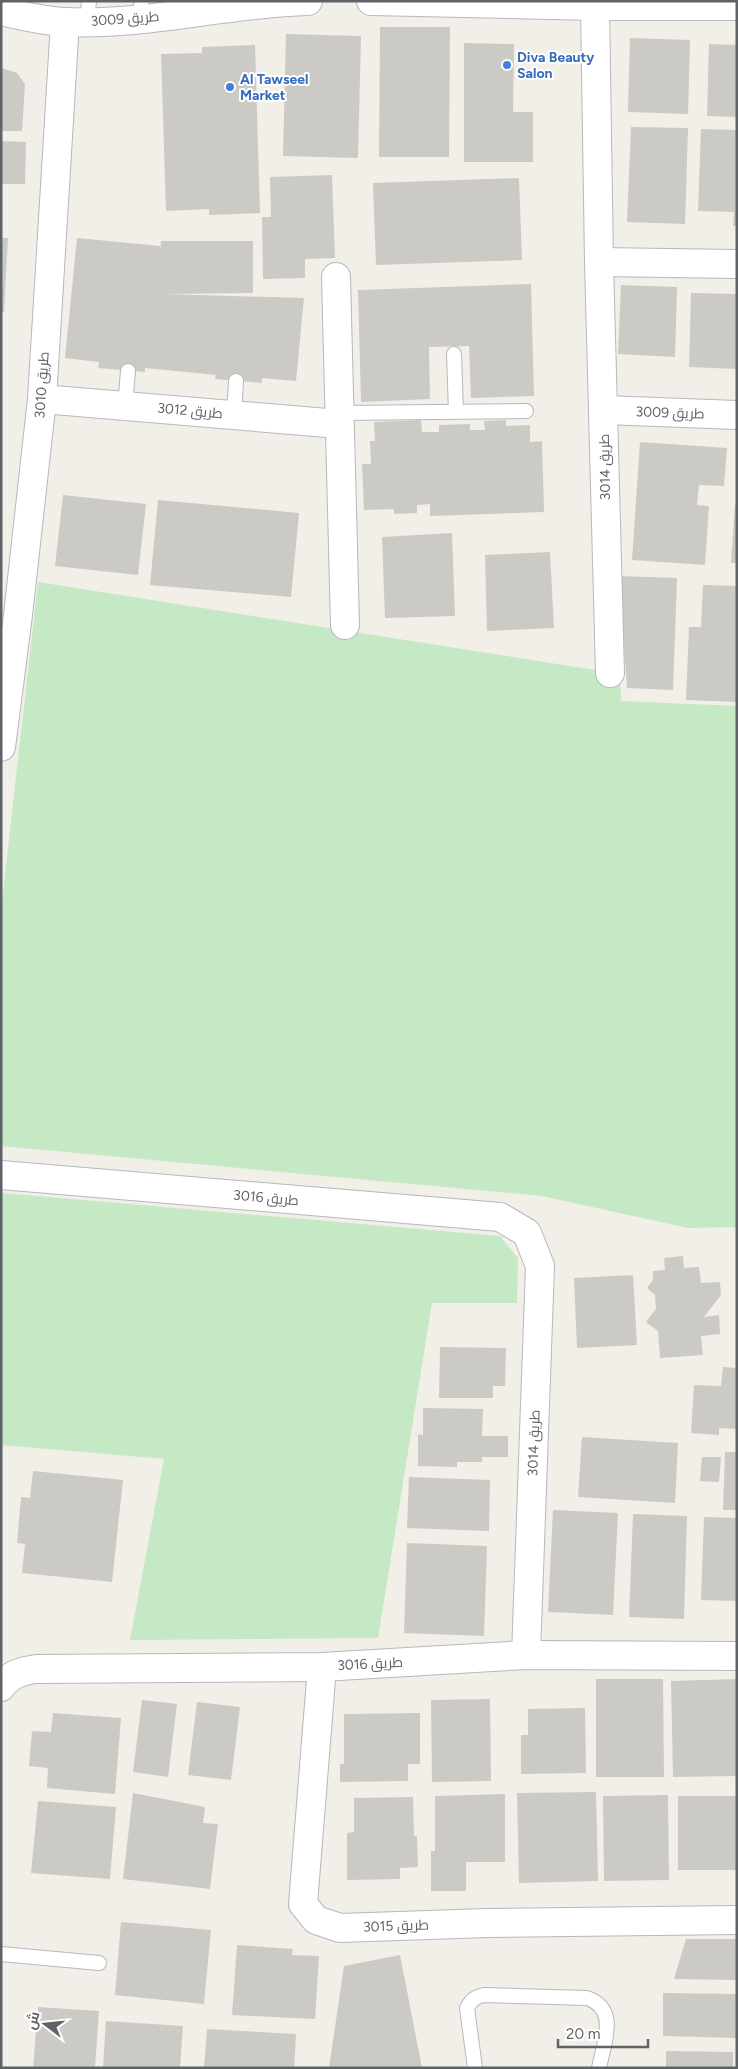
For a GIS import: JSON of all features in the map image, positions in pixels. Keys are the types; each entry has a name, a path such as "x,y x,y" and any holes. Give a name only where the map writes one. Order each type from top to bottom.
{"street":[{"name":"طريق 3009","path":"1,11 23,17 308,1"},
{"path":"371,1 737,6"},
{"name":"طريق 3014","path":"595,4 599,262 610,673"},
{"name":"طريق 3010","path":"1,747 10,614 42,399 80,15"},
{"path":"599,262 737,264"},
{"path":"336,277 344,625"},
{"name":"طريق 3012","path":"42,399 234,415 339,418"},
{"name":"طريق 3009","path":"604,410 737,415"},
{"name":"طريق 3016","path":"1,1175 500,1217 527,1233"},
{"name":"طريق 3014","path":"526,1655 540,1266 527,1233"},
{"name":"طريق 3016","path":"3,1684 18,1672 36,1669 322,1666 526,1655 737,1656"},
{"name":"طريق 3015","path":"322,1666 303,1904 316,1920 340,1928 487,1923 737,1920"}],"lane":[{"path":"454,354 456,412"},
{"path":"125,406 128,371"},
{"path":"234,415 236,381"},
{"path":"339,418 456,412 526,411"},
{"path":"1,1954 99,1963"},
{"path":"475,2068 467,2008 477,1996 484,1995 587,1998 594,2000 601,2005 608,2020 599,2068"}],"green space":[{"path":"38,582 620,674 621,701 737,706 737,1227 688,1228 542,1196 1,1146 1,910"},
{"path":"1,1193 500,1236 518,1258 517,1303 432,1303 378,1638 130,1640 164,1459 1,1445"}],"building":[{"path":"380,27 450,27 449,157 379,157"},
{"path":"286,34 361,36 358,158 283,156"},
{"path":"630,38 690,40 688,114 628,112"},
{"path":"464,43 514,44 513,112 533,112 533,162 464,162"},
{"path":"709,44 737,45 737,117 707,116"},
{"path":"255,45 260,213 209,215 209,209 166,211 161,54 202,53 202,47"},
{"path":"1,68 17,73 25,84 22,131 1,131"},
{"path":"631,127 688,128 685,224 627,222"},
{"path":"701,129 737,130 737,226 733,226 734,212 698,211"},
{"path":"1,141 26,142 25,184 1,184"},
{"path":"332,175 335,258 305,259 305,278 263,279 262,217 271,217 270,177"},
{"path":"519,178 522,260 376,265 373,183"},
{"path":"1,238 8,238 4,312 1,312"},
{"path":"77,238 160,246 160,252 161,241 253,241 253,293 164,294 304,298 296,381 262,378 262,383 215,379 216,375 145,368 145,372 98,368 99,362 65,358"},
{"path":"531,284 534,396 471,398 469,346 429,347 430,399 361,402 358,290"},
{"path":"621,285 677,287 675,357 618,354"},
{"path":"691,293 737,294 737,369 689,367"},
{"path":"421,420 422,432 439,432 439,425 470,424 470,430 485,430 484,421 506,420 506,426 530,425 530,442 542,441 544,512 430,516 430,504 417,505 417,513 394,514 394,509 364,510 362,464 371,464 370,441 375,441 374,422"},
{"path":"640,442 727,448 724,486 699,485 697,505 709,506 705,565 632,560"},
{"path":"63,495 146,504 138,575 55,566"},
{"path":"158,500 299,513 291,597 150,585"},
{"path":"735,505 737,505 737,563 731,563"},
{"path":"452,533 455,616 385,618 382,537"},
{"path":"550,552 554,628 487,631 485,555"},
{"path":"619,576 677,578 673,690 627,688"},
{"path":"703,585 737,586 737,702 686,700 689,627 701,627"},
{"path":"683,1256 684,1268 699,1267 701,1283 720,1282 721,1295 704,1317 719,1315 720,1334 701,1336 703,1355 660,1358 658,1331 646,1322 656,1309 655,1295 647,1288 653,1280 653,1271 665,1270 664,1258"},
{"path":"633,1275 637,1345 577,1348 574,1278"},
{"path":"440,1347 506,1348 505,1386 493,1386 493,1398 439,1398"},
{"path":"723,1367 737,1368 737,1429 719,1428 719,1435 691,1433 694,1385 721,1386"},
{"path":"423,1408 483,1409 482,1436 508,1436 508,1457 482,1457 482,1462 457,1462 457,1467 418,1466 418,1434 423,1435"},
{"path":"582,1437 678,1443 675,1503 578,1497"},
{"path":"725,1452 737,1452 737,1510 723,1510"},
{"path":"702,1457 721,1457 719,1482 700,1481"},
{"path":"33,1471 123,1480 112,1582 22,1573 25,1544 17,1543 21,1497 30,1498"},
{"path":"409,1477 490,1480 489,1531 407,1528"},
{"path":"553,1510 618,1513 613,1615 548,1612"},
{"path":"633,1514 687,1516 684,1619 629,1617"},
{"path":"704,1517 737,1518 737,1601 701,1600"},
{"path":"407,1543 487,1546 484,1636 404,1633"},
{"path":"596,1679 663,1679 664,1777 596,1777"},
{"path":"737,1679 737,1776 673,1777 671,1681"},
{"path":"490,1699 491,1781 432,1782 431,1700"},
{"path":"142,1700 177,1704 168,1777 133,1772"},
{"path":"197,1702 240,1707 231,1780 188,1775"},
{"path":"585,1708 586,1773 521,1774 521,1735 528,1735 528,1709"},
{"path":"53,1713 121,1718 115,1794 47,1788 48,1768 29,1766 32,1731 51,1732"},
{"path":"420,1713 420,1764 408,1764 408,1781 340,1782 340,1764 344,1764 344,1714"},
{"path":"596,1792 598,1881 519,1883 517,1793"},
{"path":"133,1793 205,1807 203,1823 218,1824 210,1889 123,1879"},
{"path":"505,1794 505,1862 466,1862 466,1891 431,1891 431,1851 435,1851 435,1796"},
{"path":"668,1795 669,1880 604,1881 603,1796"},
{"path":"678,1796 737,1796 737,1870 678,1870"},
{"path":"413,1797 414,1836 417,1836 418,1867 400,1868 400,1879 347,1880 347,1833 354,1832 354,1798"},
{"path":"38,1801 116,1807 110,1879 31,1873"},
{"path":"121,1922 211,1930 204,2004 115,1995"},
{"path":"686,1939 737,1939 737,1980 674,1979"},
{"path":"237,1945 293,1949 292,1955 319,1956 315,2019 232,2015"},
{"path":"400,1955 422,2068 329,2068 344,1966"},
{"path":"663,1993 737,1994 737,2038 663,2036"},
{"path":"38,2007 99,2011 95,2068 33,2068"},
{"path":"106,2021 183,2026 180,2068 103,2068"},
{"path":"207,2029 296,2034 294,2068 204,2068"},
{"path":"666,2051 733,2052 733,2068 666,2068"}],"place":[{"name":"Diva Beauty Salon","path":"507,65"},
{"name":"Al Tawseel Market","path":"230,87"}]}
